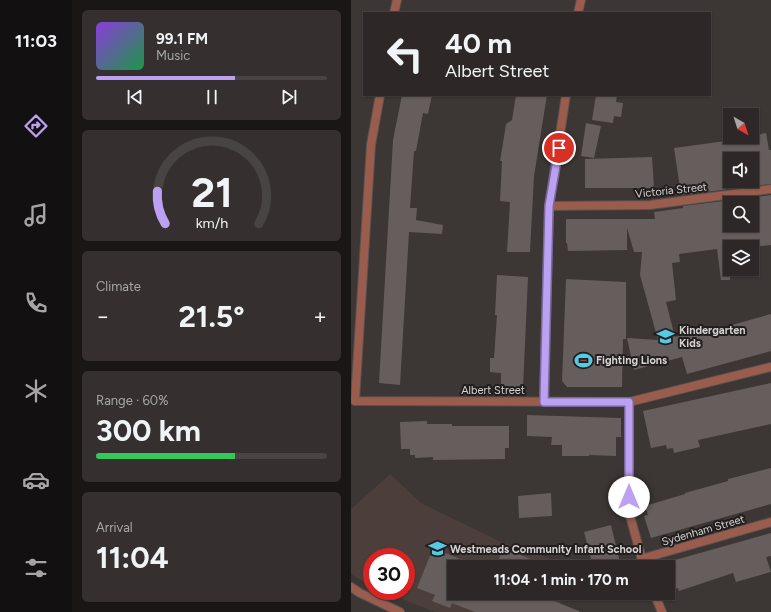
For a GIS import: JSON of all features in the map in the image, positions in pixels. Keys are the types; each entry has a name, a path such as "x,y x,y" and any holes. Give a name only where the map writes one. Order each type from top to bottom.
{"street":[{"path":"394,12 397,0"},
{"path":"578,12 581,0"},
{"name":"Albert Street","path":"379,96 371,144 355,401 629,402 771,367"},
{"path":"544,402 549,206 566,96"},
{"name":"Victoria Street","path":"549,206 650,205 771,189"},
{"path":"629,402 629,512 641,559"},
{"name":"Sydenham Street","path":"641,559 771,522"},
{"path":"351,587 360,593 400,612"},
{"path":"656,600 662,612"}],"shaded area":[{"name":"Westmeads Community Infant School","path":"390,474 421,503 499,541 555,560 447,560 447,600 561,600 557,612 435,612 404,600 415,600 415,548 363,548 363,581 351,574 351,509"}],"building":[{"path":"402,96 432,96 428,114 423,113 416,151 414,151 410,208 417,208 416,220 443,225 442,234 409,232 400,385 379,383 393,140"},
{"path":"516,96 547,96 534,176 530,252 507,252 510,202 500,201 502,161 500,161 506,124 512,120"},
{"path":"596,96 617,96 616,102 623,103 621,117 614,116 613,123 592,120"},
{"path":"586,123 601,126 594,158 581,156"},
{"path":"766,133 769,150 771,150 771,184 759,185 759,152 723,152 723,188 738,188 681,195 674,148 723,141 723,144 759,144 759,134"},
{"path":"652,157 654,188 585,188 585,159"},
{"path":"771,195 771,245 759,246 759,240 723,240 723,276 730,276 730,280 721,280 717,249 679,254 680,262 672,263 676,300 666,302 675,337 701,332 720,326 721,328 771,314 771,351 687,374 682,357 634,370 627,338 658,340 640,275 642,252 634,252 627,228 627,250 568,251 566,243 566,219 655,219 654,212 683,208 683,206 723,201 723,232 759,232 759,196"},
{"path":"497,275 528,277 523,388 501,387 501,373 490,372 490,358 494,358 497,315 495,315"},
{"path":"566,279 626,282 626,339 623,339 622,387 567,387 562,381"},
{"path":"771,383 771,424 698,440 700,447 674,453 673,448 667,449 666,445 651,448 643,411"},
{"path":"527,415 621,418 621,437 616,437 616,456 562,456 562,445 551,445 552,437 527,436"},
{"path":"427,421 427,424 452,424 452,426 509,426 509,448 505,448 505,459 433,460 433,457 415,458 415,455 410,455 410,449 401,449 400,422"},
{"path":"771,468 771,504 651,538 644,516 648,515 645,506 728,481 728,479"},
{"path":"551,493 552,516 519,518 518,496"},
{"path":"611,525 619,560 591,560 584,532"},
{"path":"771,533 771,556 766,557 771,572 736,582 733,573 679,591 678,588 675,589 675,560"},
{"path":"433,548 463,560 447,560 447,600 554,600 579,612 475,612 452,603 450,608 432,601 435,595 417,588"},
{"path":"503,548 533,560 499,560"}],"place":[{"name":"Kindergarten Kids","path":"666,336"},
{"name":"Fighting Lions","path":"583,360"},
{"name":"Westmeads Community Infant School","path":"437,549"}],"route":[{"path":"559,148 549,206 544,402 629,402 629,497"}]}
